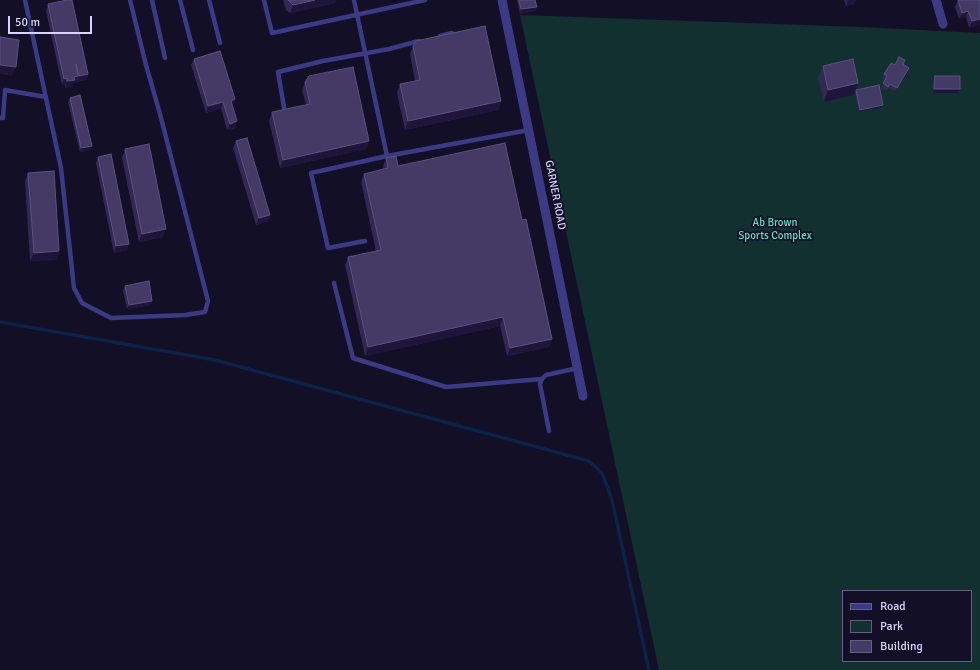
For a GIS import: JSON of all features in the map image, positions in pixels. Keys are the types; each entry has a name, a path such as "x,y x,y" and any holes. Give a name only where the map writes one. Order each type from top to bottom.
{"street":[{"name":"GARNER ROAD","path":"502,0 583,396"},
{"path":"936,0 943,24"}],"lane":[{"path":"25,0 61,168 74,288 82,303 111,318 185,315 205,312 208,301 130,0"},
{"path":"152,0 165,58"},
{"path":"180,0 193,50"},
{"path":"209,0 220,43"},
{"path":"264,0 272,32 425,0"},
{"path":"354,0 387,156"},
{"path":"431,38 452,33"},
{"path":"285,113 278,72 365,52 389,49 424,40"},
{"path":"0,118 3,118 5,90 46,97"},
{"path":"365,241 328,248 312,173 387,156 529,130"},
{"path":"334,283 353,358 446,387 542,379"},
{"path":"549,431 540,384 542,379 546,375 578,368"}],"green space":[{"name":"Ab Brown Sports Complex","path":"520,15 861,27 980,33 980,670 659,670"}],"building":[{"path":"72,0 88,74 79,76 76,64 78,76 74,77 75,80 67,81 67,78 64,79 48,4"},
{"path":"288,0 315,0 293,5"},
{"path":"519,0 535,0 537,7 521,9"},
{"path":"958,0 980,0 980,19 972,21 968,11 962,13"},
{"path":"485,26 501,101 408,121 400,84 420,80 413,46 416,41"},
{"path":"0,37 19,40 16,67 0,65"},
{"path":"220,51 235,99 231,101 237,121 230,124 223,102 208,106 194,59"},
{"path":"899,57 905,60 903,64 909,68 897,88 890,84 888,87 883,83 887,76 884,74 891,63 895,65"},
{"path":"853,59 858,83 828,90 823,66"},
{"path":"353,67 369,141 283,160 272,112 310,104 305,82 309,76"},
{"path":"935,76 960,76 960,89 934,89"},
{"path":"879,85 883,105 860,110 856,90"},
{"path":"80,95 92,146 81,148 70,98"},
{"path":"247,138 270,215 259,218 236,141"},
{"path":"505,143 522,220 526,219 552,339 510,348 503,317 368,347 348,257 381,250 364,174 388,168 386,158 396,156 398,166"},
{"path":"149,144 166,229 142,234 125,149"},
{"path":"111,154 129,244 116,246 98,157"},
{"path":"54,171 59,251 34,253 28,173"},
{"path":"149,281 152,301 129,305 125,286"}],"waterway":[{"path":"0,322 215,360 589,461 602,473 612,500 649,670"}]}
